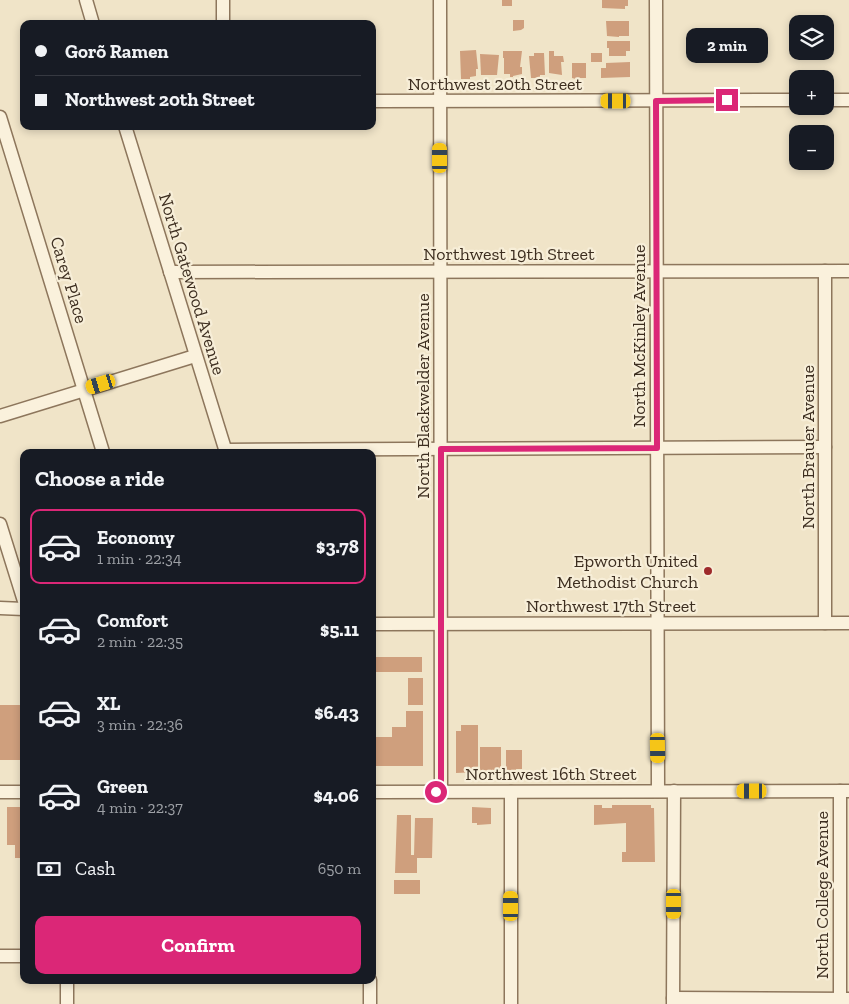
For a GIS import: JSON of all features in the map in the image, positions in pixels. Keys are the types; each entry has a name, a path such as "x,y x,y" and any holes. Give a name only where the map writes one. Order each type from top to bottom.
{"street":[{"path":"86,0 92,20"},
{"path":"223,0 223,20"},
{"name":"North Blackwelder Avenue","path":"440,0 441,792"},
{"name":"North McKinley Avenue","path":"656,0 658,791"},
{"name":"Northwest 20th Street","path":"376,101 789,100"},
{"path":"834,100 849,100"},
{"name":"Carey Place","path":"0,117 102,449"},
{"name":"North Gatewood Avenue","path":"126,130 225,449"},
{"name":"North Brauer Avenue","path":"825,271 825,623"},
{"name":"Northwest 19th Street","path":"170,272 849,271"},
{"path":"0,416 195,356"},
{"path":"376,450 825,447"},
{"path":"0,524 20,589"},
{"path":"0,608 20,609"},
{"name":"Northwest 17th Street","path":"376,624 849,623"},
{"path":"674,791 673,1001 844,999"},
{"name":"Northwest 16th Street","path":"376,792 844,791"},
{"name":"North College Avenue","path":"844,791 844,999"},
{"path":"0,792 20,792"},
{"path":"511,792 511,1004"},
{"path":"0,956 20,956"},
{"path":"67,984 67,1004"},
{"path":"370,984 370,1004"}],"building":[{"path":"502,0 512,0 512,6 502,6"},
{"path":"602,0 628,0 628,6 625,6 625,9 602,8"},
{"path":"513,20 524,20 524,28 513,31"},
{"path":"606,21 629,21 629,36 607,36"},
{"path":"607,41 630,41 630,51 626,51 626,56 609,56"},
{"path":"476,50 478,69 476,69 476,76 470,77 470,79 461,79 460,51"},
{"path":"503,51 522,51 520,67 522,67 522,74 510,77 510,74 504,74"},
{"path":"549,51 554,51 554,56 563,56 564,62 561,62 562,75 549,73"},
{"path":"534,53 544,53 545,75 540,75 540,78 531,78 529,56 534,56"},
{"path":"591,53 602,53 602,62 591,62"},
{"path":"480,54 499,55 497,75 481,75"},
{"path":"630,62 630,77 601,78 601,68 606,68 606,63"},
{"path":"572,63 586,63 586,78 580,78 580,80 572,78"},
{"path":"376,657 422,657 422,672 376,672"},
{"path":"408,678 423,678 423,705 408,705"},
{"path":"0,705 20,705 20,760 0,760"},
{"path":"406,711 423,711 423,766 376,766 376,737 392,737 392,727 406,727"},
{"path":"461,725 478,725 478,772 456,773 456,731 461,731"},
{"path":"480,747 501,747 501,772 480,772"},
{"path":"506,750 522,750 522,769 516,769 516,772 506,772"},
{"path":"594,805 602,805 602,808 612,808 612,805 651,805 651,808 654,808 655,862 622,862 622,852 626,852 626,823 594,825"},
{"path":"7,807 20,807 20,858 15,858 15,845 7,845"},
{"path":"472,807 491,808 491,824 477,825 477,823 472,823"},
{"path":"397,815 411,815 411,855 414,855 415,818 433,818 432,858 417,858 417,873 395,873"},
{"path":"394,880 420,880 420,894 394,894"}],"place":[{"name":"Epworth United Methodist Church","path":"708,571"}],"route":[{"path":"436,792 441,792 441,449 657,448 656,101 727,100"}]}
